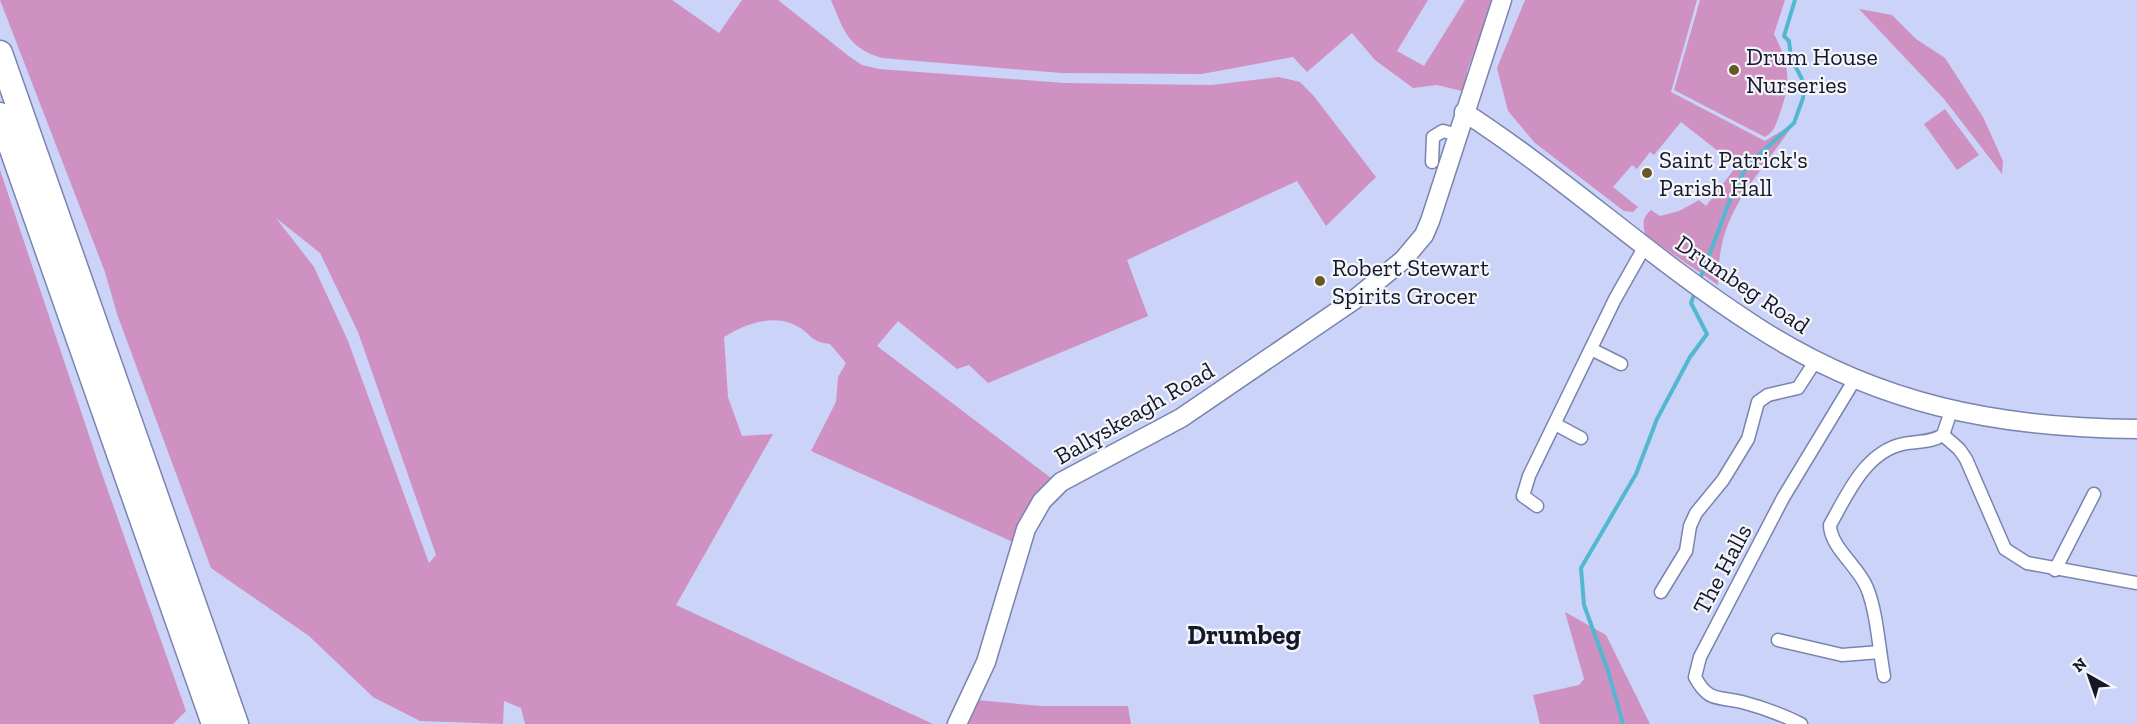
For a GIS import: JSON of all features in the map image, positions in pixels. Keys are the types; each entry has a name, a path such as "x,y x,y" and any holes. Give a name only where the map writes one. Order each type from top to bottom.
{"highway":[{"path":"0,53 236,724"},
{"path":"0,115 214,724"}],"main road":[{"name":"Ballyskeagh Road","path":"957,724 986,662 1014,562 1026,529 1042,501 1061,482 1181,418 1323,322 1390,273 1424,234 1502,0"},
{"name":"Drumbeg Road","path":"1464,112 1705,291 1760,329 1855,379 1951,411 2044,426 2137,429"}],"street":[{"path":"1432,162 1431,142 1434,137 1443,131 1458,135"},
{"path":"1537,506 1523,496 1591,349 1645,246"},
{"path":"1591,349 1621,364"},
{"path":"1661,592 1686,551 1690,526 1696,513 1723,480 1748,438 1758,402 1768,395 1798,387 1816,360"},
{"name":"The Halls","path":"1801,724 1740,701 1716,700 1701,688 1695,677 1700,657 1783,498 1855,379"},
{"path":"1884,676 1868,590 1859,571 1830,532 1830,525 1863,470 1874,458 1903,444 1935,440 1943,435 1951,411"},
{"path":"1555,424 1581,438"},
{"path":"1943,435 1959,449 1966,459 2006,549 2027,563 2055,570 2137,583"},
{"path":"2055,570 2094,494"},
{"path":"1778,640 1842,655 1880,652"}],"shaded area":[{"path":"0,0 672,0 719,33 742,0 778,0 850,57 862,65 879,69 1064,83 1212,85 1279,77 1300,82 1313,95 1376,177 1326,226 1297,181 1127,260 1148,316 988,383 969,365 957,369 898,321 877,346 1051,478 1025,514 1013,542 811,451 836,402 838,377 846,363 830,344 814,339 797,326 778,320 750,324 724,337 728,397 742,436 773,434 676,605 933,724 525,724 521,708 504,701 503,724 420,721 373,697 309,636 211,568 117,314 105,272","holes":["276,218 320,253 358,332 436,555 429,563 348,341 314,267"]},
{"path":"831,0 1428,0 1397,51 1424,66 1465,0 1499,0 1488,15 1467,71 1466,92 1437,85 1413,88 1375,60 1352,33 1307,72 1293,57 1202,74 1061,73 882,58 854,43 844,29"},
{"path":"1525,0 1697,0 1671,92 1765,141 1794,123 1753,180 1732,216 1724,236 1719,259 1718,285 1645,235 1644,221 1651,210 1660,216 1679,211 1699,200 1706,206 1742,159 1732,162 1681,122 1654,155 1650,152 1637,169 1632,165 1613,187 1638,207 1633,212 1624,211 1535,143 1508,111 1497,68"},
{"name":"Drum House Nurseries","path":"1700,0 1785,0 1774,34 1786,64 1786,92 1775,127 1765,137 1674,90"},
{"path":"1859,9 1892,15 1916,39 1945,58 1983,117 2003,161 2002,174 1944,99"},
{"path":"1945,109 1979,155 1957,170 1924,124"},
{"path":"0,170 102,474 186,711 173,724 0,724"},
{"path":"1565,612 1606,635 1650,724 1540,724 1533,695 1579,685 1584,679"},
{"path":"977,700 1041,706 1128,706 1131,724 965,724"}],"waterway":[{"path":"1699,282 1728,205 1746,167 1794,123 1803,98 1804,83 1791,58 1789,41 1784,36 1795,0"},
{"path":"1623,724 1608,671 1584,605 1581,568 1636,474 1657,419 1690,357 1707,334 1691,303 1695,292"}],"place":[{"name":"Drum House Nurseries","path":"1734,70"},
{"name":"Saint Patrick's Parish Hall","path":"1647,173"},
{"name":"Robert Stewart Spirits Grocer","path":"1320,281"}],"district":[{"name":"Drumbeg","path":"1244,635"}]}
